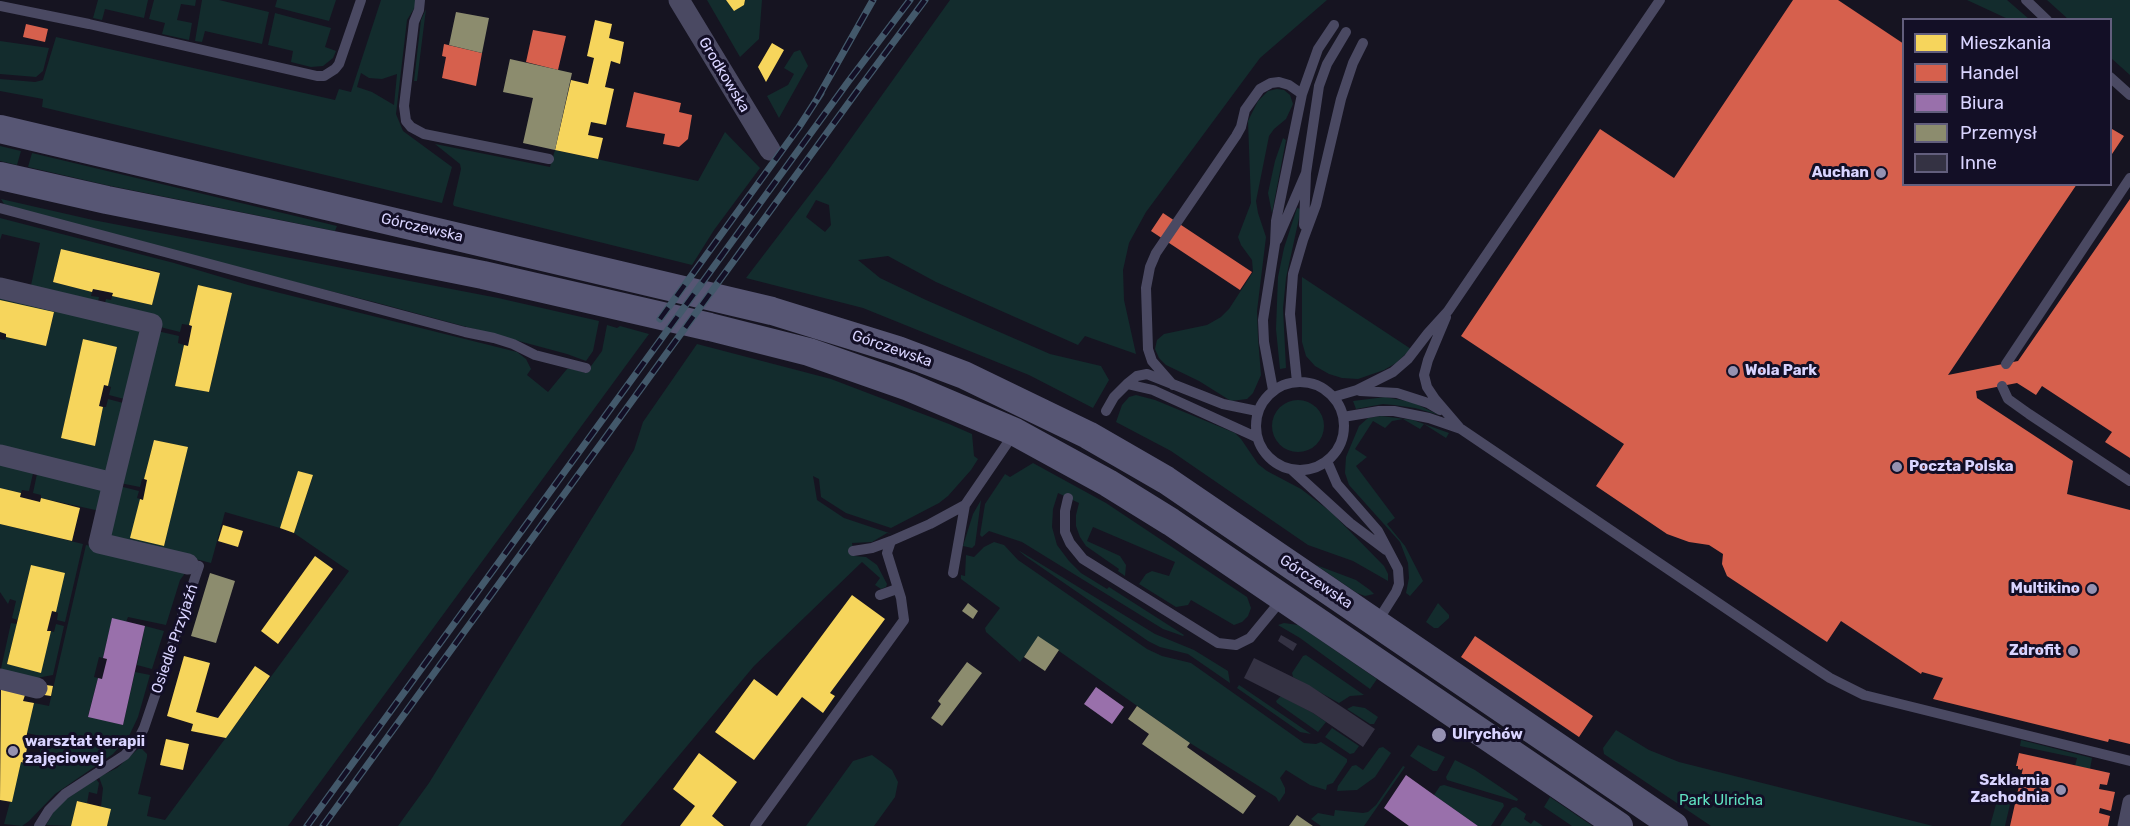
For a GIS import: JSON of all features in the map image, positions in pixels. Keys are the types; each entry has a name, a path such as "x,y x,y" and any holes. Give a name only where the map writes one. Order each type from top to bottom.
{"main road":[{"name":"Górczewska","path":"0,129 730,300 822,325 964,375 1088,435 1166,480 1674,826"},
{"name":"Górczewska","path":"0,176 107,200 483,275 710,327 809,352 952,404 1015,432 1117,488 1171,522 1618,826"}],"street":[{"name":"Grodkowska","path":"679,0 770,150"},
{"name":"Osiedle Przyjaźń","path":"0,288 152,324 99,543 188,564"},
{"path":"0,455 113,483"},
{"path":"0,679 38,688"},
{"path":"2125,826 2130,802"}],"lane":[{"path":"0,6 317,76 330,73 339,64 361,0"},
{"path":"420,0 414,22 404,106 406,121 411,127 424,134 549,159"},
{"path":"1333,397 1357,390 1402,366 1448,311 1660,0"},
{"path":"2026,0 2046,18"},
{"path":"1273,390 1264,342 1263,320 1275,244 1276,221 1302,94 1318,49 1334,25"},
{"path":"1303,240 1306,172 1319,86 1346,32"},
{"path":"1297,382 1292,349 1290,298 1293,274 1316,205 1341,99 1353,63 1363,43"},
{"path":"2112,79 2130,95"},
{"path":"1173,385 1152,360 1148,349 1146,288 1150,267 1156,253 1242,127 1245,110 1260,89 1270,83 1279,82 1289,85 1302,94"},
{"path":"1275,244 1306,172"},
{"path":"2006,364 2130,178"},
{"path":"0,208 454,330 494,338 513,344 535,356 586,368"},
{"path":"1448,311 1424,375 1427,387 1461,429 1786,649 1830,678 1864,695 2130,762"},
{"path":"1106,411 1114,397 1127,384 1137,376 1147,374 1223,404 1257,411"},
{"path":"1297,382 1310,383 1323,388 1333,397 1343,417 1344,429 1342,441 1336,452 1327,461 1304,470 1292,470 1269,459 1261,449 1256,437 1257,411 1264,399 1284,384 1297,382"},
{"path":"1127,384 1153,390 1256,437"},
{"path":"2002,386 2008,399 2130,481"},
{"path":"1357,390 1397,393 1428,403 1446,413"},
{"path":"1343,417 1394,411 1429,418 1461,429"},
{"path":"953,573 965,505 1015,432"},
{"path":"1327,461 1337,484 1378,531 1398,569 1399,584 1396,592 1376,622"},
{"path":"1292,470 1350,523 1388,552"},
{"path":"1068,498 1065,511 1065,532 1070,543 1083,559 1218,643 1236,645 1250,638 1283,598"},
{"path":"853,551 891,542 965,505"},
{"path":"755,826 904,620 901,598 887,553 891,542"},
{"name":"Osiedle Przyjaźń","path":"39,826 49,810 65,794 125,755 139,738 199,566 188,564"},
{"path":"880,595 897,589"}],"green space":[{"path":"98,0 148,0 144,18 105,9 102,20 93,18"},
{"path":"154,0 196,0 195,6 181,4 177,20 192,23 189,40 162,34 165,23 149,19"},
{"path":"202,0 219,0 269,12 262,44 205,31 202,42 195,41"},
{"path":"277,0 336,0 329,21 275,7"},
{"path":"381,0 415,0 415,7 407,20 396,114 403,131 452,167 442,203 42,107 43,99 0,91 0,79 35,82 43,80 56,37 335,100 339,89 351,92","holes":["361,73 369,78 382,79 397,74 394,105 372,92 357,87"]},
{"path":"707,0 726,0 735,10 744,5 745,0 762,0 759,39 740,57"},
{"path":"950,0 1327,0 1260,58 1146,212 1129,243 1123,270 1124,300 1136,354 1085,336 1078,345 936,282 888,256 858,260 880,278 926,300 1050,354 1101,366 1109,380 1093,408 1029,375 863,308 746,278 827,172","holes":["816,200 829,205 831,225 825,232 806,217"]},
{"path":"1967,0 2007,0 2028,18 2006,18"},
{"path":"2047,0 2130,0 2130,75 2112,59 2112,18 2067,18"},
{"path":"426,9 417,81 414,81 421,20"},
{"path":"275,13 331,28 325,47 336,51 333,58 323,66 311,67 291,62 293,51 268,45"},
{"path":"0,41 49,48 43,71 36,77 0,74"},
{"path":"800,50 808,66 779,118 767,96 788,85 794,74 784,68 794,52"},
{"path":"1284,90 1290,95 1293,104 1286,119 1269,136 1256,201 1266,237 1257,311 1261,375 1253,393 1247,399 1231,401 1199,381 1166,365 1159,358 1155,349 1157,340 1164,334 1207,325 1221,317 1229,309 1253,272 1252,260 1238,237 1251,203 1248,121 1258,101 1268,91"},
{"path":"725,132 760,168 714,230 692,265 454,206 460,164 435,144 550,167 555,150 698,181"},
{"path":"1283,138 1286,140 1272,213 1268,193"},
{"path":"0,146 21,151 17,165 0,161"},
{"path":"32,153 337,226 335,231 28,167"},
{"path":"1,199 93,220 498,298 599,321 593,351 586,361 374,302 67,225 4,204"},
{"path":"1297,208 1301,209 1286,278 1283,308 1286,368 1280,369 1276,329 1278,277 1284,248"},
{"path":"0,218 174,263 248,285 517,352 526,359 531,369 527,375 548,392 567,369 586,373 602,351 607,325 649,334 288,826 107,826 110,809 101,807 103,788 99,777 117,768 138,749 142,749 147,757 138,794 151,797 147,816 165,820 349,571 294,533 313,476 299,471 280,528 225,512 211,563 110,537 119,486 139,491 137,498 140,499 131,538 164,546 187,447 154,440 140,487 120,483 157,331 179,336 178,343 184,345 175,385 209,392 232,293 198,285 189,325 182,324 180,332 156,326 104,307 106,299 111,300 112,296 152,305 160,272 61,249 53,282 92,292 91,296 99,297 97,306 30,290 40,243 2,234 0,240"},
{"path":"1302,277 1411,349 1396,363 1384,370 1358,379 1342,378 1315,366 1306,356 1302,342"},
{"path":"0,292 139,330 143,337 128,400 109,395 111,387 108,386 116,347 83,339 61,438 95,446 103,407 106,407 108,399 127,404 105,473 0,451 0,339 5,340 6,337 46,346 54,313 0,300"},
{"path":"697,344 831,379 949,424 972,434 974,456 978,459 948,496 891,528 846,513 821,497 819,479 813,476 817,500 844,518 892,534 887,533 872,542 852,543 854,556 866,557 877,565 887,584 886,587 881,589 875,585 880,578 862,562 754,666 620,826 398,826 429,783 634,450 643,422"},
{"path":"1136,395 1155,400 1235,433 1258,464 1301,489 1331,512 1384,566 1388,574 1388,581 1353,561 1308,545 1171,451 1116,422 1122,405 1129,397"},
{"path":"1385,397 1412,402 1439,415 1415,408 1383,404 1356,409 1353,401"},
{"path":"1298,400 1308,402 1316,408 1322,416 1324,426 1322,436 1316,444 1308,450 1298,452 1288,450 1280,444 1274,436 1272,426 1274,416 1280,408 1288,402"},
{"path":"1381,416 1413,420 1449,433 1446,438 1424,424 1420,429 1403,419 1392,421 1385,428 1373,421 1355,449 1367,457 1356,466 1395,518 1387,524 1405,546 1423,581 1410,596 1406,593 1409,578 1408,563 1400,542 1349,485 1345,473 1346,457 1359,426 1368,418"},
{"path":"0,460 34,469 29,491 22,490 21,493 0,488"},
{"path":"1033,463 1106,503 1247,597 1251,608 1248,616 1242,622 1234,625 1191,600 1188,605 1176,607 1139,584 1146,574 1152,571 1169,576 1175,562 1093,527 1087,541 1120,556 1126,565 1125,576 1118,571 1119,569 1086,546 1076,526 1079,503 1058,493 1053,509 1052,527 1057,545 1069,561 1081,573 1107,589 1109,587 1183,636 1163,629 1022,542 989,531 982,537 980,535 985,504 1005,474 1010,477"},
{"path":"38,469 101,489 100,511 41,498 41,495 33,493"},
{"path":"981,500 975,545 972,548 963,546 973,514"},
{"path":"0,524 83,544 65,622 57,620 58,613 31,565 18,620 12,618 16,601 10,599 8,604 0,592"},
{"path":"994,542 1004,545 1018,560 1147,649 1162,656 1191,663 1304,743 1321,742 1347,759 1347,762 1333,783 1327,785 1326,790 1310,785 1286,770 1280,778 1285,793 1279,802 1276,797 1190,743 1039,637 1020,662 986,632 985,628 1000,608 961,579 961,575 965,576 966,555 974,557 984,547"},
{"path":"86,545 178,566 186,572 180,580 166,625 128,617 126,622 112,619 103,658 99,657 94,677 98,678 88,716 123,725 135,672 150,675 138,717 129,736 113,754 55,794 22,826 4,824 21,762 23,763 24,760 38,761 41,748 43,748 45,737 27,733 34,703 49,706"},
{"path":"1018,550 1155,634 1194,650 1228,671 1230,683 1188,654 1160,647 1148,641"},
{"path":"1316,565 1356,580 1374,594 1365,596 1357,593"},
{"path":"1438,603 1449,618 1438,628 1434,628 1426,622"},
{"path":"11,623 17,624 7,664 40,672 51,631 54,632 56,624 64,626 53,675 25,680 0,673"},
{"path":"1284,623 1298,625 1377,679 1370,689 1300,638 1278,625"},
{"path":"145,626 164,631 152,669 137,665"},
{"path":"1306,655 1364,695 1350,696 1339,703 1293,677 1292,673"},
{"path":"1239,685 1311,734 1300,732 1237,688"},
{"path":"1281,696 1326,722 1318,732 1277,703 1276,701"},
{"path":"1353,706 1365,708 1378,717 1374,724 1370,724 1347,709"},
{"path":"1332,728 1359,746 1354,753 1350,754 1325,737"},
{"name":"Park Ulricha","path":"1616,730 1649,750 1679,762 1933,826 1711,826 1604,754 1603,748"},
{"path":"2021,740 2092,758 2090,769 2075,766 2077,758 2020,746"},
{"path":"1418,745 1445,757 1437,771 1433,771 1410,756"},
{"path":"1383,747 1391,753 1375,777 1357,790 1337,791 1352,766 1356,765 1363,770 1379,748"},
{"path":"872,755 892,770 898,782 895,797 874,826 806,826 853,761"},
{"path":"1455,760 1475,770 1518,799 1517,801 1447,780 1446,777"},
{"path":"1403,766 1405,767 1364,826 1321,826 1311,819 1318,813 1334,816 1335,810 1368,812 1376,805"},
{"path":"96,779 99,783 97,794 89,792 87,803 77,801 71,826 46,825 54,811 65,800"},
{"path":"1444,785 1503,803 1504,806 1491,826 1478,826 1434,795 1440,786"},
{"path":"1550,797 1592,826 1572,826 1544,807"},
{"path":"1998,797 2011,800 2005,826 1990,826"},
{"path":"1516,807 1526,814 1524,819 1531,824 1534,820 1543,826 1500,826 1512,808"}],"building: Mieszkania":[{"path":"726,0 745,0 744,5 734,11"},
{"path":"595,20 612,24 609,38 624,42 620,64 611,61 605,87 614,89 606,125 591,122 588,135 603,138 598,159 555,150 571,80 588,84 594,58 587,56"},
{"path":"772,43 784,50 766,82 758,67"},
{"path":"61,249 160,273 152,305 112,296 113,293 93,289 92,292 53,282"},
{"path":"198,285 232,293 209,392 175,386 184,345 188,346 192,326 189,325"},
{"path":"0,300 54,312 46,346 6,337 6,334 0,332"},
{"path":"83,339 117,347 108,386 104,385 99,406 103,407 95,446 61,438"},
{"path":"154,440 188,447 164,546 130,538 140,499 143,500 147,480 144,479"},
{"path":"298,471 313,475 294,533 280,528"},
{"path":"0,488 21,493 20,497 40,502 41,498 80,508 72,541 0,524"},
{"path":"223,525 243,531 238,547 218,541"},
{"path":"315,556 333,569 278,644 261,631"},
{"path":"31,565 65,573 56,612 52,611 47,631 51,631 41,673 7,664"},
{"path":"852,595 885,619 830,693 835,696 823,713 802,697 754,760 715,732 754,679 777,696"},
{"path":"184,656 210,663 196,712 218,718 255,666 270,676 226,738 191,731 193,724 167,716"},
{"path":"46,685 53,686 51,696 44,695"},
{"name":"warsztat terapii zajęciowej","path":"1,689 25,695 23,701 34,703 25,742 28,743 24,763 21,762 12,802 0,800"},
{"path":"166,739 189,744 183,770 160,765"},
{"path":"699,753 737,782 712,816 724,826 680,826 695,806 673,789"},
{"path":"77,801 111,809 107,826 71,826"}],"building: Handel":[{"name":"Wola Park","path":"1793,0 1838,0 1902,43 1902,186 2076,186 1948,375 2018,361 2130,199 2130,458 2105,442 2112,432 2042,386 2036,395 2017,383 1976,391 1977,398 2073,461 2067,494 2130,510 2130,744 2109,739 2108,742 1933,699 1943,678 1922,672 1921,674 1841,621 1827,642 1727,576 1722,564 1723,554 1709,545 1689,542 1667,534 1596,486 1624,444 1461,336 1600,129 1674,178"},
{"path":"26,24 48,29 45,42 23,37"},
{"path":"533,30 566,36 558,70 526,62"},
{"path":"444,44 482,53 476,86 442,78 446,57 442,56"},
{"path":"634,92 681,103 679,112 692,115 688,139 679,147 663,144 665,134 626,127"},
{"path":"2112,129 2124,136 2112,154"},
{"path":"1163,213 1252,272 1240,290 1151,231"},
{"path":"1475,636 1593,716 1579,737 1461,657"},
{"name":"Szklarnia Zachodnia","path":"2019,753 2110,773 2107,785 2100,784 2099,789 2115,792 2111,811 2100,808 2099,813 2110,816 2108,826 2010,826 2023,768 2021,770 2016,766"}],"building: Biura":[{"path":"112,618 145,626 123,725 88,717 98,678 102,679 107,659 103,658"},
{"path":"1096,687 1124,707 1112,724 1084,704"},
{"path":"1406,775 1478,826 1409,826 1384,808"}],"building: Przemysł":[{"path":"456,12 489,18 482,53 449,45"},
{"path":"510,59 572,73 555,150 523,143 533,98 503,92"},
{"path":"210,573 235,581 216,643 191,636"},
{"path":"968,603 978,611 973,619 962,611"},
{"path":"1038,636 1059,650 1045,671 1024,657"},
{"path":"967,662 982,673 942,726 931,718 941,704 938,701"},
{"path":"1137,706 1190,743 1187,747 1256,796 1243,814 1142,744 1149,734 1128,719"},
{"path":"1297,815 1313,826 1289,826"}],"building: Inne":[{"path":"1281,635 1297,644 1293,651 1278,641"},
{"path":"1254,658 1309,685 1375,729 1363,747 1313,713 1244,678"}],"railway":[{"path":"817,99 873,0"},
{"path":"307,826 910,0"},
{"path":"323,826 925,0"},
{"path":"660,319 799,127 821,93"}],"place":[{"name":"Auchan","path":"1881,173"},
{"name":"Wola Park","path":"1733,371"},
{"name":"Poczta Polska","path":"1897,467"},
{"name":"Multikino","path":"2092,589"},
{"name":"Zdrofit","path":"2073,651"},
{"name":"Ulrychów","path":"1439,735"},
{"name":"warsztat terapii zajęciowej","path":"13,751"},
{"name":"Szklarnia Zachodnia","path":"2061,790"}]}
